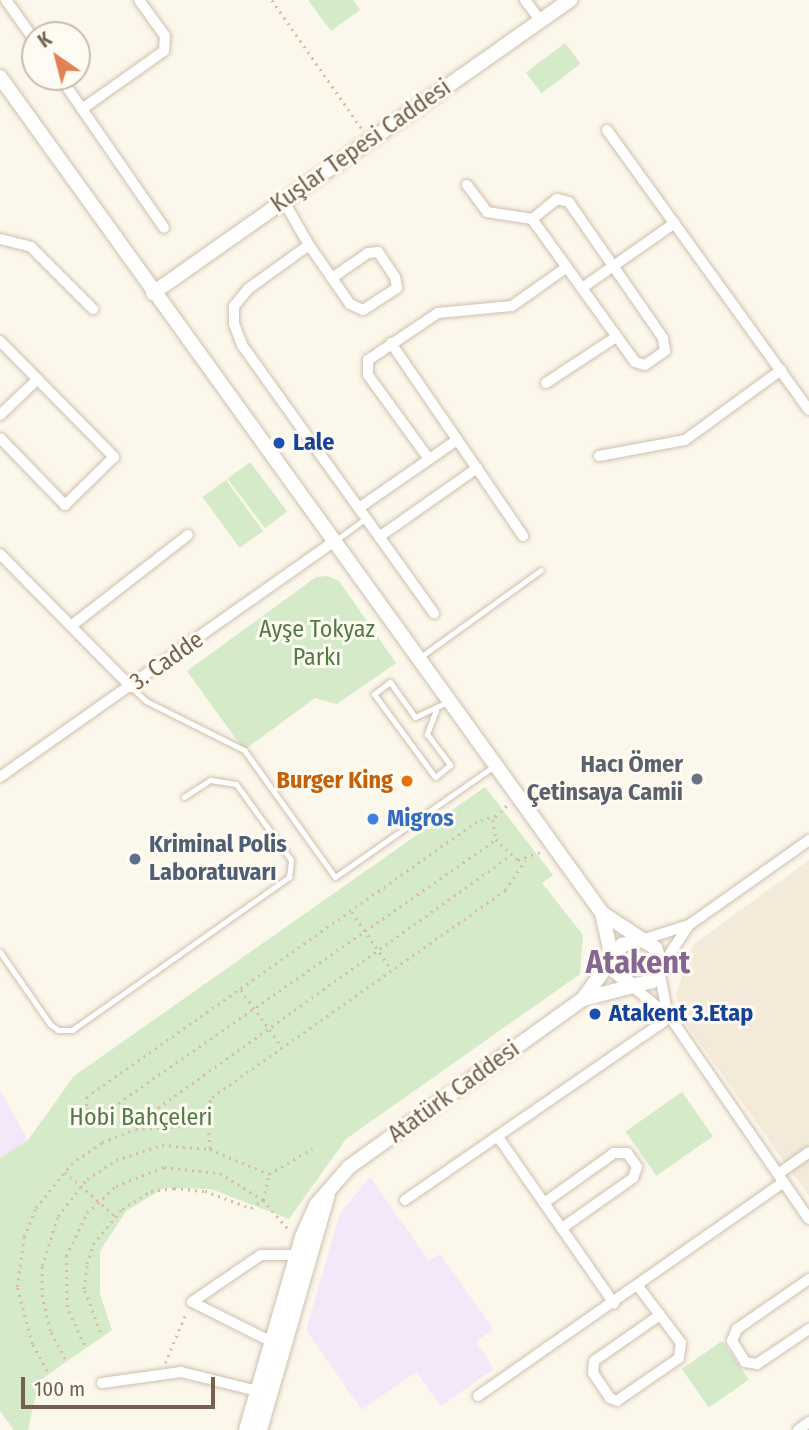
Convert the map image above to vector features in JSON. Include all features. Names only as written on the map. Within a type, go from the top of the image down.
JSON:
[{"type":"street","points":[[6,0],[21,21]]},
{"type":"street","points":[[82,109],[164,51],[165,36],[139,0]]},
{"type":"street","points":[[525,0],[540,20]]},
{"type":"street","name":"Kuşlar Tepesi Caddesi","points":[[153,293],[570,0]]},
{"type":"street","points":[[0,77],[334,542],[416,660],[441,706],[494,766],[602,913],[659,954],[659,970],[668,1015]]},
{"type":"street","points":[[70,91],[164,228]]},
{"type":"street","points":[[607,130],[809,410]]},
{"type":"street","points":[[467,185],[486,212],[532,219],[635,362],[645,365],[665,351],[663,338],[569,202],[557,200],[532,219]]},
{"type":"street","points":[[283,200],[309,245],[350,304],[363,310],[397,288],[395,277],[378,252],[368,253],[332,278]]},
{"type":"street","points":[[582,288],[675,223]]},
{"type":"street","points":[[0,239],[30,247],[93,309]]},
{"type":"street","points":[[309,245],[248,289],[234,306],[234,324],[242,345],[434,613]]},
{"type":"street","points":[[429,459],[368,375],[368,360],[438,313],[512,306],[567,267]]},
{"type":"street","points":[[546,383],[616,337]]},
{"type":"street","points":[[0,341],[114,457],[65,505],[0,438]]},
{"type":"street","points":[[391,344],[523,536]]},
{"type":"street","points":[[599,456],[685,440],[781,370]]},
{"type":"street","points":[[0,415],[38,379]]},
{"type":"street","points":[[363,513],[429,459],[457,440]]},
{"type":"street","points":[[379,537],[477,468]]},
{"type":"street","points":[[71,626],[188,535]]},
{"type":"street","name":"3. Cadde","points":[[0,777],[334,542]]},
{"type":"street","points":[[0,554],[131,687]]},
{"type":"street","points":[[583,999],[622,945],[689,925],[809,840]]},
{"type":"street","points":[[602,913],[614,956],[615,971],[668,1015],[809,1219]]},
{"type":"street","points":[[583,999],[646,985],[689,925]]},
{"type":"street","name":"Atatürk Caddesi","points":[[278,1344],[302,1237],[316,1205],[349,1167],[583,999]]},
{"type":"street","points":[[405,1200],[668,1015]]},
{"type":"street","points":[[498,1136],[614,1303]]},
{"type":"street","points":[[478,1396],[638,1286],[781,1178],[809,1152]]},
{"type":"street","points":[[544,1203],[614,1153],[627,1153],[637,1167],[633,1178],[562,1228]]},
{"type":"street","name":"Atatürk Caddesi","points":[[260,1430],[264,1393],[278,1344],[329,1190]]},
{"type":"street","points":[[278,1344],[192,1302],[261,1255],[298,1255]]},
{"type":"street","points":[[807,1285],[737,1329],[732,1341],[745,1362],[757,1364],[809,1329]]},
{"type":"street","points":[[638,1286],[660,1315],[681,1343],[679,1358],[617,1401],[610,1398],[593,1373],[594,1361],[660,1315]]},
{"type":"street","points":[[102,1384],[181,1372],[264,1393]]},
{"type":"street","name":"Atatürk Caddesi","points":[[246,1430],[264,1393]]},
{"type":"street","points":[[798,1430],[809,1422]]},
{"type":"lane","points":[[334,542],[363,513]]},
{"type":"lane","points":[[416,660],[541,570]]},
{"type":"lane","points":[[390,682],[415,716],[441,706],[427,734],[450,765],[435,777],[373,694],[390,682]]},
{"type":"lane","points":[[131,687],[146,701],[244,751],[335,877],[494,766]]},
{"type":"lane","points":[[0,952],[50,1024],[58,1030],[72,1030],[289,877],[291,860],[236,784],[210,780],[184,797]]},
{"type":"path","points":[[272,0],[369,140]]},
{"type":"path","points":[[496,839],[101,1115],[94,1115],[87,1108],[87,1097],[477,822],[496,816],[518,798]]},
{"type":"path","points":[[496,816],[496,839],[510,856],[525,860]]},
{"type":"path","points":[[210,1149],[206,1108],[212,1097],[505,890],[525,860],[551,843]]},
{"type":"path","points":[[152,1112],[510,856]]},
{"type":"path","points":[[351,911],[391,970]]},
{"type":"path","points":[[240,989],[282,1047]]},
{"type":"path","points":[[47,1371],[32,1345],[17,1287],[24,1237],[36,1208],[64,1172],[95,1146],[136,1129],[208,1125]]},
{"type":"path","points":[[65,1359],[50,1331],[42,1297],[42,1266],[58,1216],[81,1186],[116,1160],[162,1145],[210,1149],[269,1174]]},
{"type":"path","points":[[262,1200],[269,1174],[312,1149]]},
{"type":"path","points":[[84,1345],[67,1307],[66,1256],[75,1232],[98,1201],[140,1174],[164,1167],[220,1173],[262,1200],[284,1228],[302,1237]]},
{"type":"path","points":[[64,1172],[115,1216]]},
{"type":"path","points":[[100,1332],[84,1289],[87,1264],[93,1244],[115,1216],[151,1191],[174,1188],[205,1191],[243,1208],[262,1200]]},
{"type":"path","points":[[159,1375],[192,1302]]},
{"type":"shaded area","points":[[809,860],[809,1196],[682,1018],[676,994],[693,945]]},
{"type":"shaded area","points":[[0,1090],[28,1140],[0,1158]]},
{"type":"shaded area","points":[[370,1177],[429,1261],[440,1254],[493,1329],[476,1342],[494,1369],[441,1406],[416,1372],[362,1410],[306,1330],[340,1213]]},
{"type":"green space","points":[[308,0],[353,0],[360,10],[331,31]]},
{"type":"green space","points":[[565,43],[581,64],[542,93],[526,72]]},
{"type":"green space","points":[[250,462],[287,512],[265,528],[228,479]]},
{"type":"green space","points":[[226,480],[263,531],[240,548],[203,497]]},
{"type":"green space","name":"Ayşe Tokyaz Parkı","points":[[328,576],[339,581],[396,663],[337,704],[315,698],[244,750],[187,671],[316,577]]},
{"type":"green space","name":"Hobi Bahçeleri","points":[[485,787],[553,875],[542,883],[583,935],[580,974],[346,1139],[289,1219],[211,1189],[164,1188],[126,1211],[100,1251],[100,1294],[112,1330],[39,1381],[28,1430],[14,1430],[0,1411],[0,1158],[28,1140],[74,1076]]},
{"type":"green space","points":[[682,1092],[713,1136],[656,1176],[625,1132]]},
{"type":"green space","points":[[722,1341],[749,1380],[709,1408],[682,1369]]},
{"type":"place","name":"Lale","points":[[279,443]]},
{"type":"place","name":"Hacı Ömer Çetinsaya Camii","points":[[697,779]]},
{"type":"place","name":"Burger King","points":[[407,781]]},
{"type":"place","name":"Migros","points":[[373,819]]},
{"type":"place","name":"Kriminal Polis Laboratuvarı","points":[[135,859]]},
{"type":"place","name":"Atakent 3.Etap","points":[[595,1014]]},
{"type":"district","name":"Atakent","points":[[638,962]]}]
